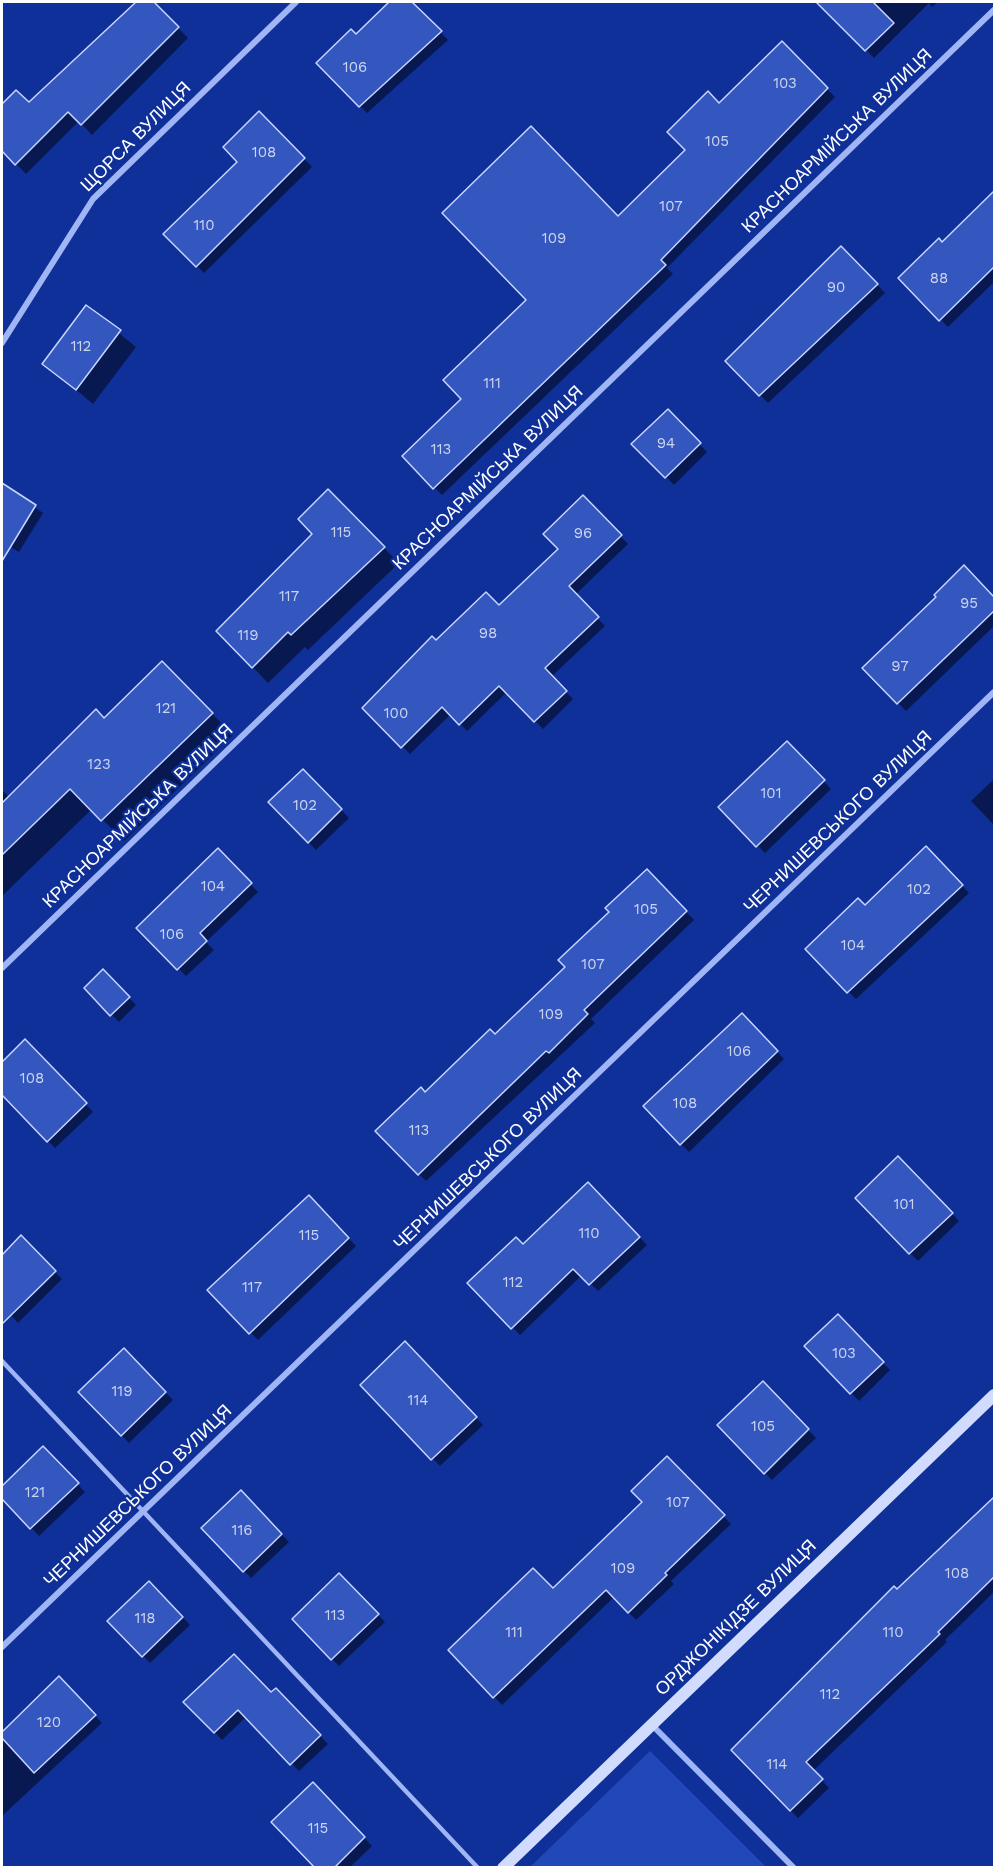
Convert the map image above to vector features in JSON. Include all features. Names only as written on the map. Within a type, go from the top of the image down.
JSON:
[{"type":"main road","name":"ОРДЖОНІКІДЗЕ ВУЛИЦЯ","points":[[503,1868],[994,1395]]},
{"type":"street","name":"ЩОРСА ВУЛИЦЯ","points":[[2,343],[93,199],[296,2]]},
{"type":"street","name":"КРАСНОАРМІЙСЬКА ВУЛИЦЯ","points":[[2,968],[994,10]]},
{"type":"street","name":"ЧЕРНИШЕВСЬКОГО ВУЛИЦЯ","points":[[2,1647],[994,692]]},
{"type":"street","points":[[652,1725],[794,1868]]},
{"type":"lane","points":[[2,1361],[142,1513],[478,1868]]},
{"type":"shaded area","points":[[650,1751],[766,1867],[530,1867]]},
{"type":"building","points":[[136,2],[154,2],[179,27],[81,125],[68,112],[15,165],[2,151],[2,104],[16,90],[29,102]]},
{"type":"building","points":[[389,2],[412,2],[442,31],[359,107],[316,63],[351,29],[356,34]]},
{"type":"building","points":[[816,2],[873,2],[894,23],[865,51]]},
{"type":"building","points":[[782,41],[828,88],[661,260],[666,265],[433,489],[402,456],[461,399],[443,380],[526,300],[442,213],[531,126],[618,216],[685,150],[667,132],[708,91],[719,103]]},
{"type":"building","points":[[259,111],[305,158],[196,267],[163,234],[237,162],[223,147]]},
{"type":"building","points":[[994,191],[994,267],[939,321],[898,278],[939,238],[942,242]]},
{"type":"building","points":[[841,246],[878,284],[759,396],[725,361]]},
{"type":"building","points":[[86,305],[121,330],[76,390],[42,364]]},
{"type":"building","points":[[668,409],[701,443],[665,478],[631,444]]},
{"type":"building","points":[[2,483],[36,505],[2,561]]},
{"type":"building","points":[[328,489],[385,547],[291,635],[288,632],[252,668],[216,631],[312,534],[298,519]]},
{"type":"building","points":[[583,495],[622,535],[569,586],[599,617],[545,668],[567,691],[534,722],[499,686],[459,725],[442,707],[401,748],[362,708],[432,636],[436,640],[486,592],[499,605],[558,549],[543,534]]},
{"type":"building","points":[[964,565],[994,597],[994,611],[897,704],[862,668],[936,597],[934,595]]},
{"type":"building","points":[[162,661],[213,713],[101,821],[70,789],[2,855],[2,803],[96,709],[104,718]]},
{"type":"building","points":[[787,741],[825,780],[756,847],[718,807]]},
{"type":"building","points":[[303,769],[342,809],[308,843],[268,802]]},
{"type":"building","points":[[926,846],[963,885],[847,993],[805,949],[858,898],[865,905]]},
{"type":"building","points":[[218,848],[252,883],[200,933],[207,941],[177,970],[136,928]]},
{"type":"building","points":[[647,869],[687,911],[584,1010],[588,1014],[549,1053],[546,1051],[418,1175],[375,1131],[421,1087],[425,1092],[490,1029],[495,1034],[565,967],[558,960],[609,912],[605,908]]},
{"type":"building","points":[[103,969],[130,997],[110,1016],[84,988]]},
{"type":"building","points":[[742,1013],[778,1051],[680,1145],[643,1106]]},
{"type":"building","points":[[25,1039],[87,1103],[47,1142],[2,1095],[2,1062]]},
{"type":"building","points":[[898,1156],[953,1213],[909,1254],[855,1198]]},
{"type":"building","points":[[588,1182],[640,1237],[589,1285],[573,1269],[511,1329],[467,1283],[516,1237],[523,1244]]},
{"type":"building","points":[[309,1195],[349,1238],[249,1334],[207,1290]]},
{"type":"building","points":[[21,1235],[56,1271],[2,1324],[2,1255]]},
{"type":"building","points":[[838,1314],[884,1362],[850,1394],[804,1346]]},
{"type":"building","points":[[405,1341],[477,1417],[431,1460],[360,1385]]},
{"type":"building","points":[[124,1348],[166,1392],[121,1436],[78,1392]]},
{"type":"building","points":[[763,1381],[809,1429],[764,1474],[717,1425]]},
{"type":"building","points":[[43,1446],[79,1483],[30,1529],[2,1499],[2,1486]]},
{"type":"building","points":[[667,1456],[725,1515],[665,1573],[667,1575],[628,1613],[606,1590],[493,1698],[448,1650],[533,1568],[553,1588],[642,1502],[631,1491]]},
{"type":"building","points":[[241,1490],[282,1534],[243,1572],[201,1528]]},
{"type":"building","points":[[994,1497],[994,1577],[938,1632],[940,1634],[806,1762],[823,1779],[790,1811],[731,1750],[894,1586],[897,1589]]},
{"type":"building","points":[[339,1573],[379,1614],[331,1660],[292,1619]]},
{"type":"building","points":[[149,1581],[183,1617],[142,1657],[107,1621]]},
{"type":"building","points":[[234,1654],[271,1692],[276,1688],[321,1735],[290,1765],[238,1710],[214,1733],[183,1702]]},
{"type":"building","points":[[59,1676],[96,1715],[34,1773],[2,1738],[2,1732]]},
{"type":"building","points":[[313,1782],[365,1837],[334,1868],[315,1868],[271,1822]]}]
